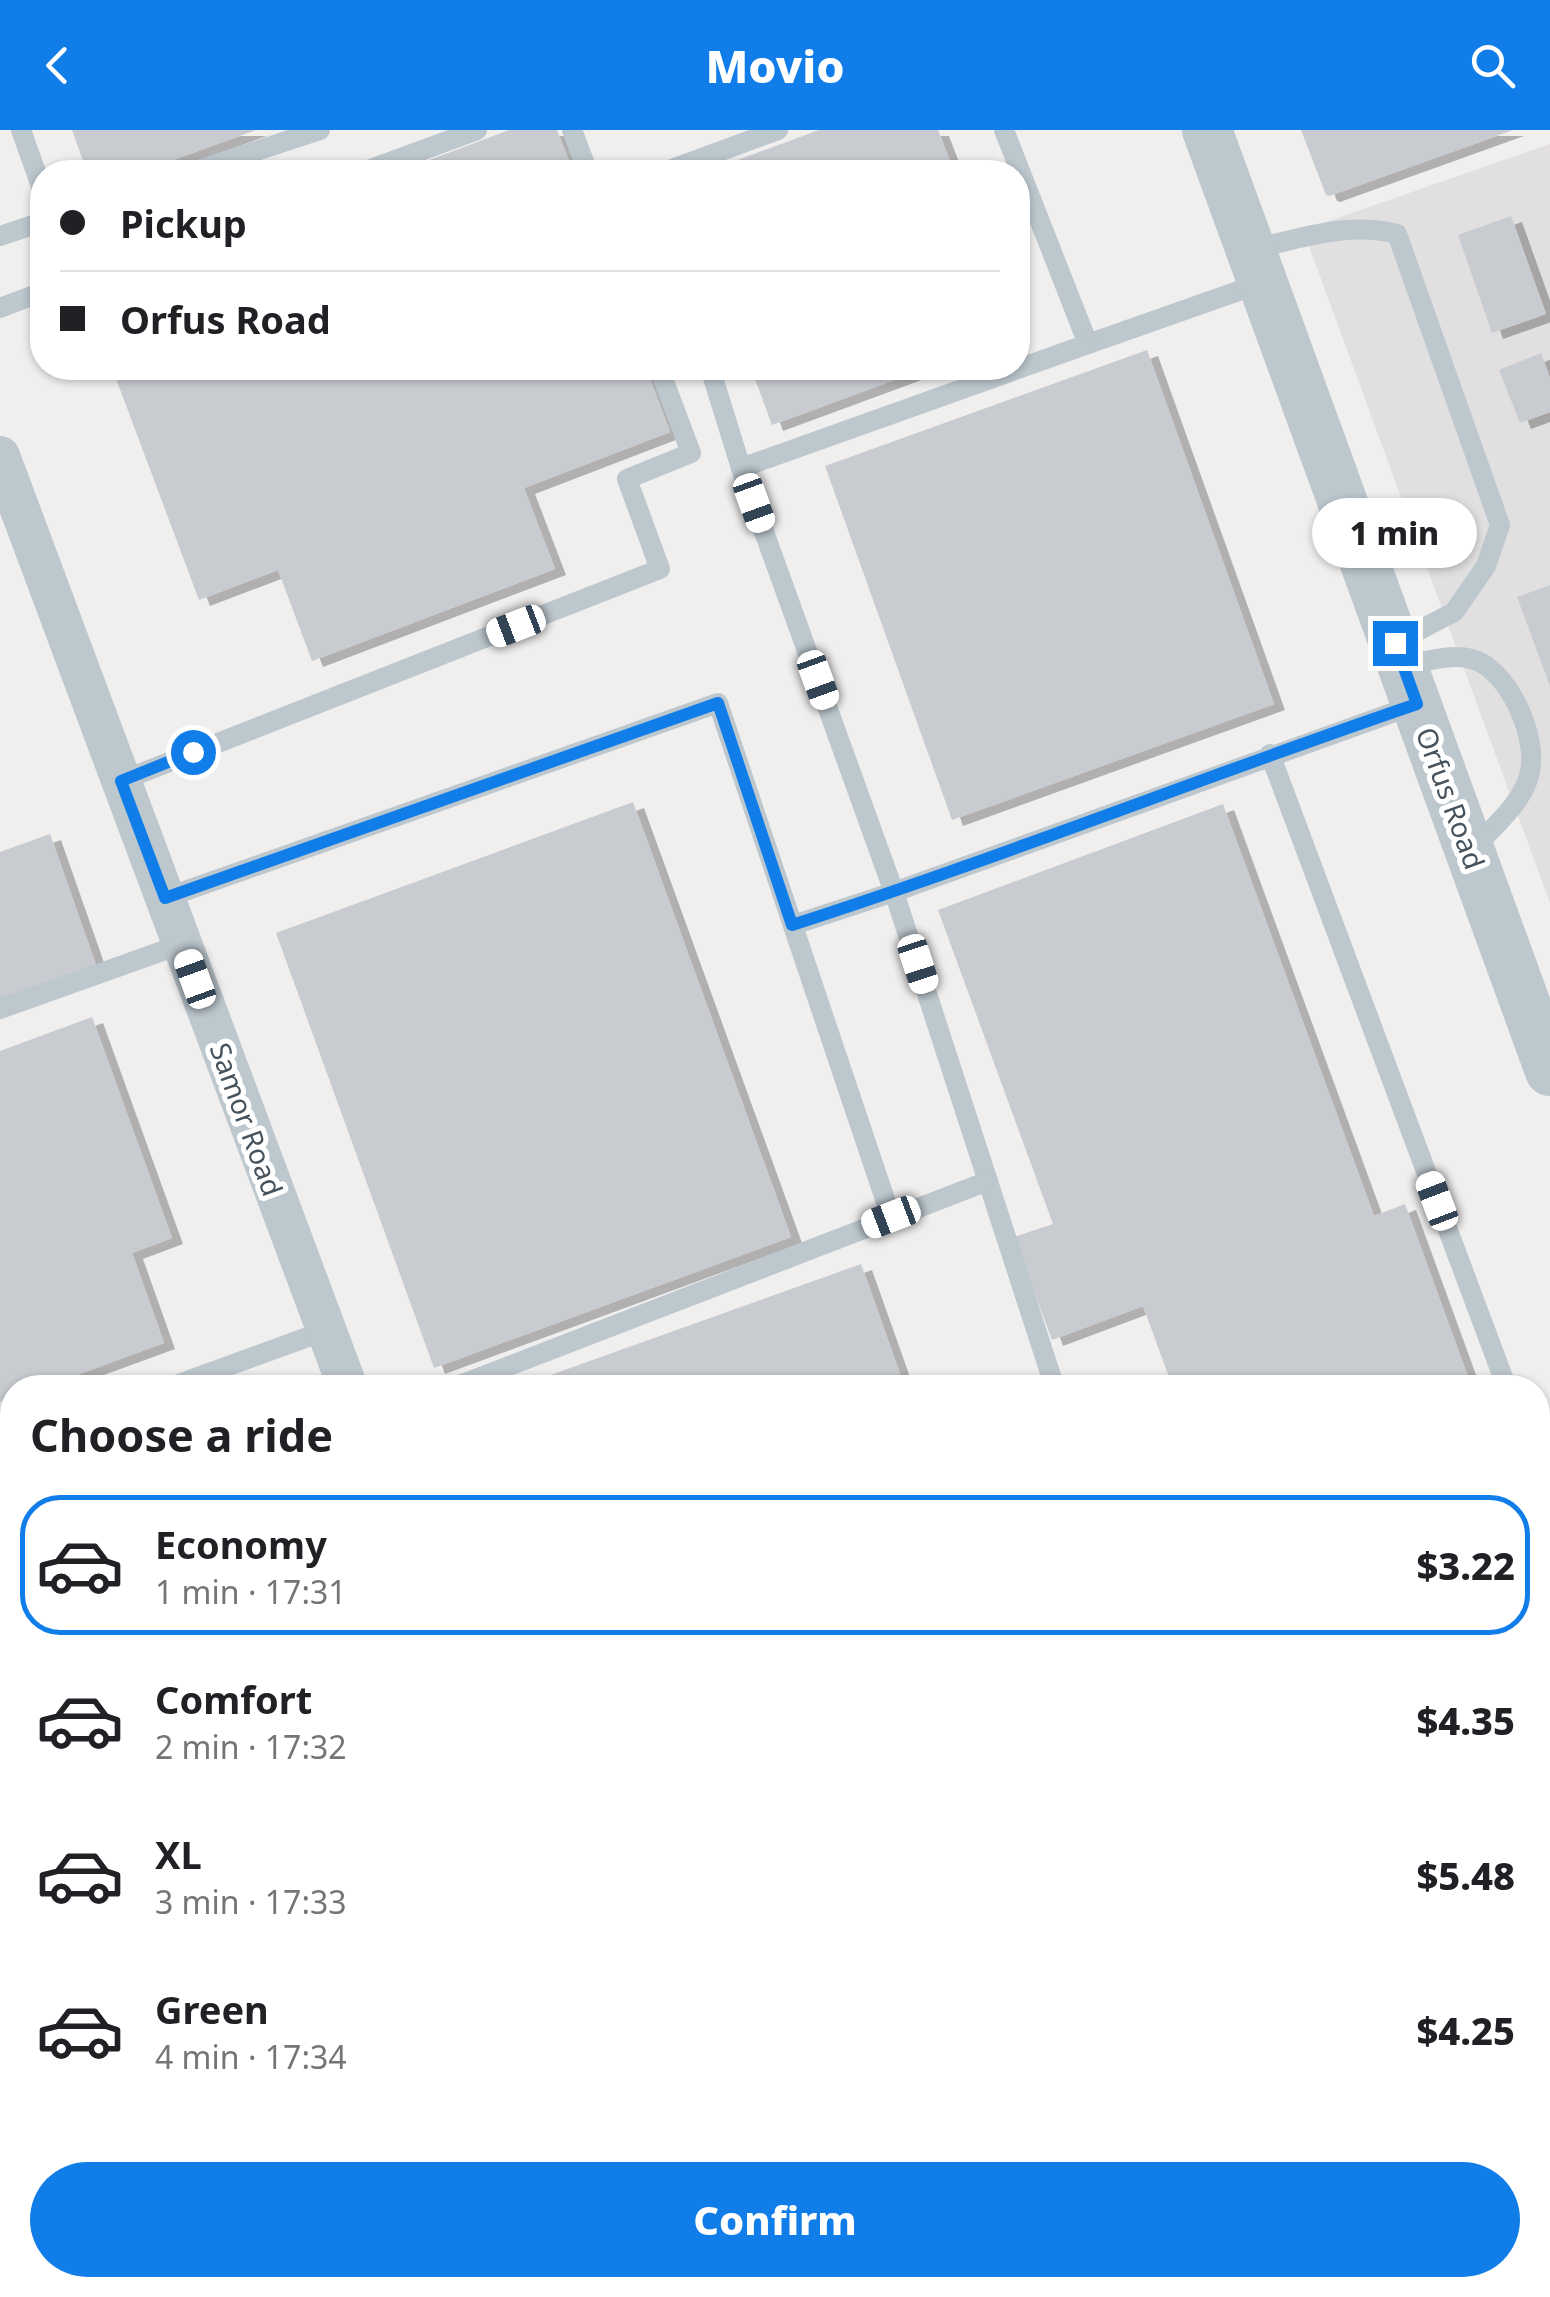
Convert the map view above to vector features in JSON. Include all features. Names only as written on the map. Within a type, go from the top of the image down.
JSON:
[{"type":"street","name":"Orfus Road","points":[[1208,130],[1550,1071]]},
{"type":"street","name":"Samor Road","points":[[0,456],[343,1375]]},
{"type":"lane","points":[[21,130],[32,160]]},
{"type":"lane","points":[[229,160],[320,130]]},
{"type":"lane","points":[[396,160],[477,130]]},
{"type":"lane","points":[[572,130],[583,160]]},
{"type":"lane","points":[[697,160],[778,130]]},
{"type":"lane","points":[[1004,130],[1016,160]]},
{"type":"lane","points":[[1030,196],[1088,344]]},
{"type":"lane","points":[[0,236],[30,226]]},
{"type":"lane","points":[[1030,365],[1088,344],[1258,265],[1350,228],[1371,227],[1397,234],[1500,525],[1486,566],[1405,671]]},
{"type":"lane","points":[[0,308],[30,297]]},
{"type":"lane","points":[[121,781],[660,569],[627,479],[691,453],[664,380]]},
{"type":"lane","points":[[714,380],[894,892],[1050,1375]]},
{"type":"lane","points":[[742,468],[988,380]]},
{"type":"lane","points":[[792,925],[894,892],[1270,754],[1405,671],[1452,656],[1475,659],[1500,676],[1517,703],[1528,738],[1529,777],[1513,805],[1470,851]]},
{"type":"lane","points":[[165,898],[718,703],[891,1217]]},
{"type":"lane","points":[[1270,754],[1502,1375]]},
{"type":"lane","points":[[0,1009],[182,944]]},
{"type":"lane","points":[[485,1375],[988,1181]]},
{"type":"lane","points":[[203,1375],[326,1330]]},
{"type":"shaded area","points":[[1550,144],[1550,903],[1303,230]]},
{"type":"building","points":[[72,130],[256,130],[173,160],[83,160]]},
{"type":"building","points":[[509,130],[557,130],[568,160],[430,160]]},
{"type":"building","points":[[819,130],[938,130],[949,160],[738,160]]},
{"type":"building","points":[[1301,130],[1513,130],[1329,196]]},
{"type":"building","points":[[1511,216],[1546,314],[1492,333],[1458,235]]},
{"type":"building","points":[[1147,350],[1274,704],[952,820],[825,466]]},
{"type":"building","points":[[1541,353],[1550,378],[1550,412],[1520,423],[1499,370]]},
{"type":"building","points":[[116,380],[650,380],[670,432],[524,488],[555,569],[312,661],[278,570],[199,600]]},
{"type":"building","points":[[755,380],[894,380],[772,425]]},
{"type":"building","points":[[1550,585],[1550,686],[1517,597]]},
{"type":"building","points":[[633,802],[791,1237],[434,1368],[276,933]]},
{"type":"building","points":[[1223,804],[1374,1216],[1405,1204],[1467,1375],[1168,1375],[1143,1306],[1052,1340],[1014,1237],[1053,1224],[938,910]]},
{"type":"building","points":[[50,834],[98,971],[0,1006],[0,852]]},
{"type":"building","points":[[92,1017],[172,1238],[132,1253],[164,1343],[77,1375],[0,1375],[0,1051]]},
{"type":"building","points":[[861,1264],[900,1375],[551,1375]]},
{"type":"route","points":[[193,752],[121,781],[165,898],[718,703],[792,925],[1417,704],[1395,643]]}]
